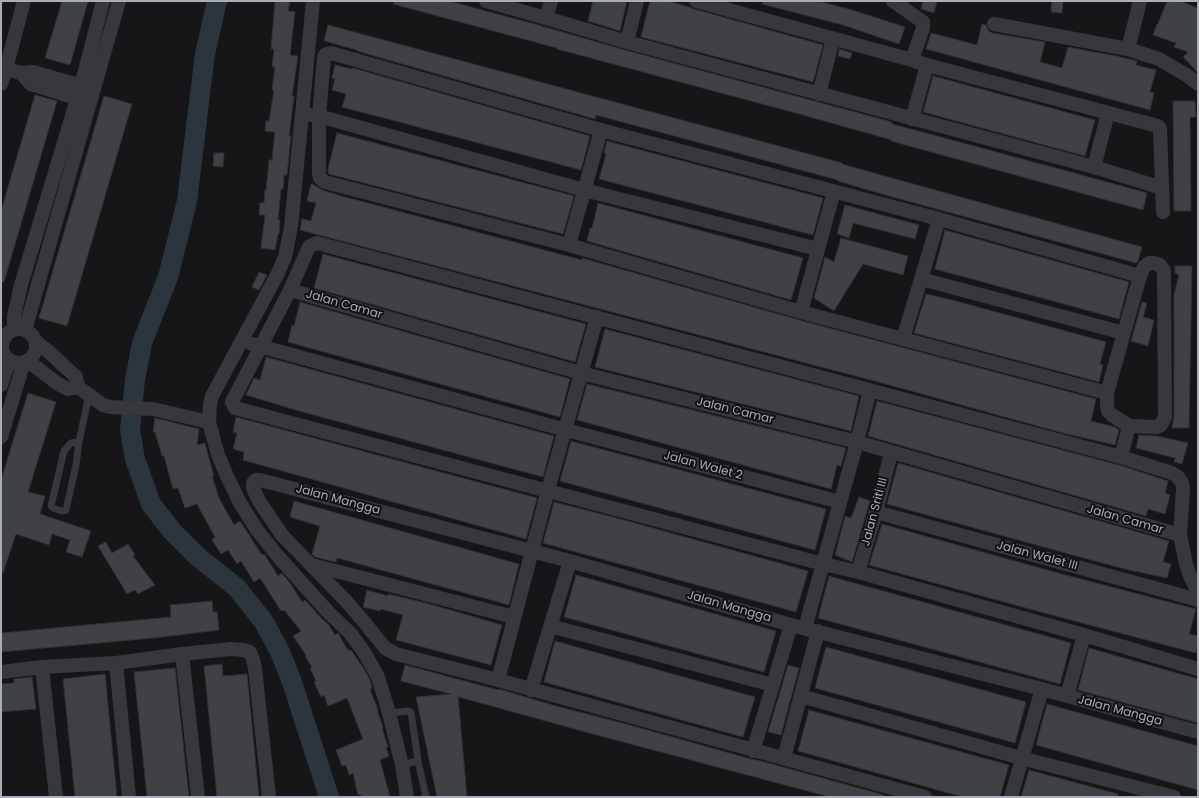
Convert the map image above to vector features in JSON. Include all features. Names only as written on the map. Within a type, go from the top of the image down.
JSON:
[{"type":"street","points":[[1,84],[24,1]]},
{"type":"street","points":[[86,94],[103,1]]},
{"type":"street","points":[[119,1],[86,94],[13,330],[6,335],[2,346],[4,354],[9,360],[16,363],[26,362],[58,384],[68,389],[83,391],[103,405],[153,410],[209,422]]},
{"type":"street","points":[[313,1],[291,227],[285,257],[278,275],[212,396],[209,422],[218,455],[227,476],[240,503],[257,530],[301,582],[350,633],[364,652],[378,677],[402,765],[407,797]]},
{"type":"street","points":[[486,1],[627,42],[1094,167],[1162,188]]},
{"type":"street","points":[[546,18],[551,1]]},
{"type":"street","points":[[627,42],[637,1]]},
{"type":"street","points":[[696,1],[1158,126],[1160,127],[1163,212]]},
{"type":"street","points":[[893,1],[923,22],[924,28],[912,60]]},
{"type":"street","points":[[1128,49],[1140,1]]},
{"type":"street","points":[[994,24],[1128,49],[1158,59],[1198,84]]},
{"type":"street","points":[[819,94],[833,39]]},
{"type":"street","points":[[1107,393],[802,312],[570,245],[321,180],[318,174],[319,116],[324,57],[326,54],[331,53],[601,130],[939,219],[1140,276]]},
{"type":"street","points":[[912,119],[927,65]]},
{"type":"street","points":[[6,69],[21,73],[33,72],[86,94]]},
{"type":"street","points":[[1094,167],[1108,113]]},
{"type":"street","points":[[302,114],[319,116],[584,190],[818,249]]},
{"type":"street","points":[[570,245],[601,130]]},
{"type":"street","points":[[802,312],[834,191]]},
{"type":"street","points":[[903,339],[939,219]]},
{"type":"street","points":[[1198,592],[1186,564],[1180,535],[1183,488],[1178,477],[1172,473],[1121,457],[317,243],[308,248],[290,290],[232,403],[235,408],[858,572],[1198,669]]},
{"type":"street","points":[[1154,262],[1162,267],[1164,276],[1165,417],[1161,425],[1157,427],[1129,426],[1110,413],[1107,408],[1107,393],[1124,333],[1140,276],[1146,265],[1154,262]]},
{"type":"street","points":[[921,279],[1124,333]]},
{"type":"street","name":"Jalan Camar","points":[[290,290],[581,373],[857,442],[1180,535]]},
{"type":"street","points":[[498,680],[548,490],[597,317]]},
{"type":"street","points":[[13,330],[30,333],[35,341],[76,377],[83,391]]},
{"type":"street","points":[[1,437],[26,362],[33,356],[36,348],[35,341]]},
{"type":"street","name":"Jalan Walet 2","points":[[242,341],[566,430],[840,502]]},
{"type":"street","points":[[1,385],[9,360]]},
{"type":"street","points":[[784,758],[801,696],[823,564],[870,390]]},
{"type":"street","points":[[1121,457],[1129,426]]},
{"type":"street","name":"Jalan Sriti III","points":[[858,572],[876,512],[890,452]]},
{"type":"street","name":"Jalan Mangga","points":[[311,565],[282,535],[259,501],[253,488],[253,483],[256,480],[570,561],[791,624],[1042,689],[1198,732]]},
{"type":"street","name":"Jalan Walet III","points":[[876,512],[1198,600]]},
{"type":"street","points":[[531,690],[570,561]]},
{"type":"street","points":[[301,582],[311,565]]},
{"type":"street","points":[[311,565],[514,617]]},
{"type":"street","points":[[311,565],[365,622],[386,648],[396,654],[498,680],[925,797]]},
{"type":"street","points":[[754,750],[791,624]]},
{"type":"street","points":[[550,626],[773,685]]},
{"type":"street","points":[[1067,696],[1084,635]]},
{"type":"street","points":[[1,672],[116,663],[238,649],[250,652],[255,668],[269,797]]},
{"type":"street","points":[[182,654],[198,797]]},
{"type":"street","points":[[116,663],[129,797]]},
{"type":"street","points":[[42,668],[56,797]]},
{"type":"street","points":[[1011,797],[1042,689]]},
{"type":"street","points":[[801,696],[1022,758],[1174,797]]},
{"type":"lane","points":[[80,442],[71,443],[64,450],[52,508],[62,511],[66,510],[80,442],[83,391]]},
{"type":"lane","points":[[389,713],[411,712],[426,797]]},
{"type":"lane","points":[[402,765],[418,760]]},
{"type":"building","points":[[62,1],[88,1],[70,65],[45,58]]},
{"type":"building","points":[[275,1],[290,1],[288,11],[295,12],[290,55],[298,56],[292,96],[294,96],[287,175],[284,175],[283,189],[281,189],[278,220],[280,220],[279,234],[275,250],[261,248],[265,215],[259,215],[260,203],[264,203],[269,160],[272,160],[275,132],[265,131],[266,121],[269,121],[274,90],[272,90],[275,67],[272,67],[274,49],[271,49]]},
{"type":"building","points":[[394,1],[449,1],[1147,193],[1143,210],[792,112],[393,4]]},
{"type":"building","points":[[593,1],[627,1],[620,31],[588,21]]},
{"type":"building","points":[[650,1],[668,1],[823,45],[813,82],[641,37]]},
{"type":"building","points":[[763,1],[818,1],[905,27],[899,44],[840,24],[762,4]]},
{"type":"building","points":[[923,1],[937,1],[934,13],[921,9]]},
{"type":"building","points":[[1052,1],[1063,1],[1062,13],[1051,12]]},
{"type":"building","points":[[1167,1],[1180,1],[1198,8],[1198,73],[1183,57],[1188,52],[1174,47],[1176,43],[1153,35]]},
{"type":"building","points":[[982,24],[986,25],[992,33],[1045,42],[1040,62],[1062,68],[1068,47],[1137,61],[1136,65],[1156,70],[1150,92],[1154,93],[1150,110],[926,49],[931,33],[977,45]]},
{"type":"building","points":[[328,25],[842,163],[1142,247],[1136,263],[596,115],[595,119],[324,41]]},
{"type":"building","points":[[839,49],[852,53],[850,59],[838,56]]},
{"type":"building","points":[[335,65],[353,68],[590,136],[581,170],[342,107],[346,94],[332,90],[335,79],[332,78]]},
{"type":"building","points":[[933,76],[1095,120],[1085,156],[923,112]]},
{"type":"building","points":[[35,95],[57,101],[4,282],[1,282],[1,211]]},
{"type":"building","points":[[104,96],[132,104],[67,326],[39,318]]},
{"type":"building","points":[[1173,101],[1195,101],[1196,117],[1190,117],[1191,211],[1174,211]]},
{"type":"building","points":[[337,133],[574,196],[563,234],[329,174],[328,169]]},
{"type":"building","points":[[607,141],[823,198],[813,235],[599,179],[606,154],[604,153]]},
{"type":"building","points":[[214,153],[224,153],[223,167],[213,166]]},
{"type":"building","points":[[311,184],[338,195],[582,260],[582,258],[799,320],[1096,399],[1091,421],[1115,427],[1119,430],[1115,445],[1063,433],[882,383],[300,230],[302,219],[311,221],[316,203],[307,201]]},
{"type":"building","points":[[598,203],[803,258],[791,300],[587,241]]},
{"type":"building","points":[[845,205],[919,225],[915,239],[853,223],[849,238],[837,234]]},
{"type":"building","points":[[945,230],[1129,282],[1119,319],[935,269]]},
{"type":"building","points":[[841,238],[908,256],[903,275],[863,264],[834,311],[814,298],[825,257],[834,262]]},
{"type":"building","points":[[323,254],[586,324],[575,362],[314,288]]},
{"type":"building","points":[[1175,266],[1192,266],[1189,428],[1172,428],[1174,417],[1174,294],[1179,275],[1175,273]]},
{"type":"building","points":[[259,272],[267,275],[259,290],[252,287]]},
{"type":"building","points":[[926,294],[1106,342],[1100,364],[1103,365],[1099,382],[914,333]]},
{"type":"building","points":[[300,302],[570,379],[560,417],[288,342]]},
{"type":"building","points":[[1142,302],[1147,303],[1143,317],[1154,320],[1148,346],[1131,341]]},
{"type":"building","points":[[605,329],[859,396],[851,431],[595,367]]},
{"type":"building","points":[[266,357],[554,436],[543,477],[246,395],[254,378],[260,380]]},
{"type":"building","points":[[587,384],[846,448],[841,466],[837,465],[831,489],[577,420]]},
{"type":"building","points":[[28,393],[56,402],[28,492],[45,496],[40,514],[91,531],[82,557],[66,552],[70,540],[52,534],[49,545],[16,534],[3,573],[1,573],[1,480]]},
{"type":"building","points":[[877,401],[1119,465],[1168,481],[1165,493],[1170,495],[1165,514],[1148,509],[1146,516],[868,436]]},
{"type":"building","points":[[236,417],[537,498],[526,539],[243,460],[244,452],[233,449],[237,433],[233,432]]},
{"type":"building","points":[[155,418],[199,429],[197,445],[205,443],[219,498],[234,525],[240,521],[278,576],[282,573],[302,602],[305,600],[328,624],[335,635],[338,633],[347,649],[351,650],[364,669],[370,680],[372,688],[370,689],[388,747],[386,748],[389,756],[380,760],[390,797],[361,797],[361,794],[358,795],[353,773],[349,775],[346,765],[342,766],[336,750],[363,739],[347,698],[328,706],[324,695],[321,697],[314,682],[316,681],[310,668],[312,667],[306,655],[293,636],[301,631],[284,610],[281,611],[260,578],[254,582],[241,561],[237,564],[228,550],[221,554],[212,540],[215,537],[197,504],[185,508],[178,488],[173,489],[164,456],[162,456],[155,432],[153,432]]},
{"type":"building","points":[[1139,435],[1157,436],[1188,443],[1182,464],[1174,462],[1175,458],[1136,448]]},
{"type":"building","points":[[571,441],[826,509],[815,550],[560,481]]},
{"type":"building","points":[[898,463],[1169,541],[1163,562],[1171,564],[1167,578],[1129,570],[887,504]]},
{"type":"building","points":[[859,497],[870,501],[852,562],[835,555],[845,516],[851,518]]},
{"type":"building","points":[[294,501],[519,564],[509,605],[337,558],[336,562],[315,557],[312,554],[320,526],[290,517]]},
{"type":"building","points":[[554,502],[808,571],[796,612],[543,543]]},
{"type":"building","points":[[882,524],[1196,609],[1189,634],[1198,636],[1196,653],[869,565]]},
{"type":"building","points":[[106,542],[112,553],[128,544],[135,555],[133,556],[155,585],[138,594],[135,590],[127,594],[98,546]]},
{"type":"building","points":[[576,575],[776,631],[764,672],[564,617]]},
{"type":"building","points":[[829,576],[1071,643],[1060,684],[818,618]]},
{"type":"building","points":[[367,590],[426,603],[502,625],[491,665],[396,640],[403,615],[381,609],[380,611],[363,607]]},
{"type":"building","points":[[212,601],[213,612],[217,612],[219,630],[1,652],[1,633],[171,617],[170,605]]},
{"type":"building","points":[[555,641],[755,697],[743,737],[544,682]]},
{"type":"building","points":[[826,647],[1026,702],[1015,743],[815,688]]},
{"type":"building","points":[[1089,648],[1198,679],[1198,723],[1078,690]]},
{"type":"building","points":[[222,664],[223,676],[247,674],[259,797],[217,797],[204,666]]},
{"type":"building","points":[[405,665],[884,795],[883,797],[830,797],[458,696],[467,797],[437,797],[416,697],[451,694],[401,681]]},
{"type":"building","points":[[788,665],[799,668],[781,735],[768,732]]},
{"type":"building","points":[[175,668],[189,797],[147,797],[134,672]]},
{"type":"building","points":[[105,674],[117,797],[75,797],[63,679]]},
{"type":"building","points":[[32,677],[36,709],[1,712],[1,684],[14,683],[14,679]]},
{"type":"building","points":[[1047,704],[1198,746],[1198,790],[1036,745]]},
{"type":"building","points":[[809,710],[1009,765],[1000,797],[963,797],[798,751]]},
{"type":"building","points":[[1029,770],[1118,794],[1118,797],[1021,797]]},
{"type":"waterway","points":[[217,1],[205,54],[187,201],[168,277],[142,343],[135,380],[130,430],[135,459],[151,504],[172,531],[198,557],[237,588],[264,622],[280,652],[292,682],[329,797]]}]
